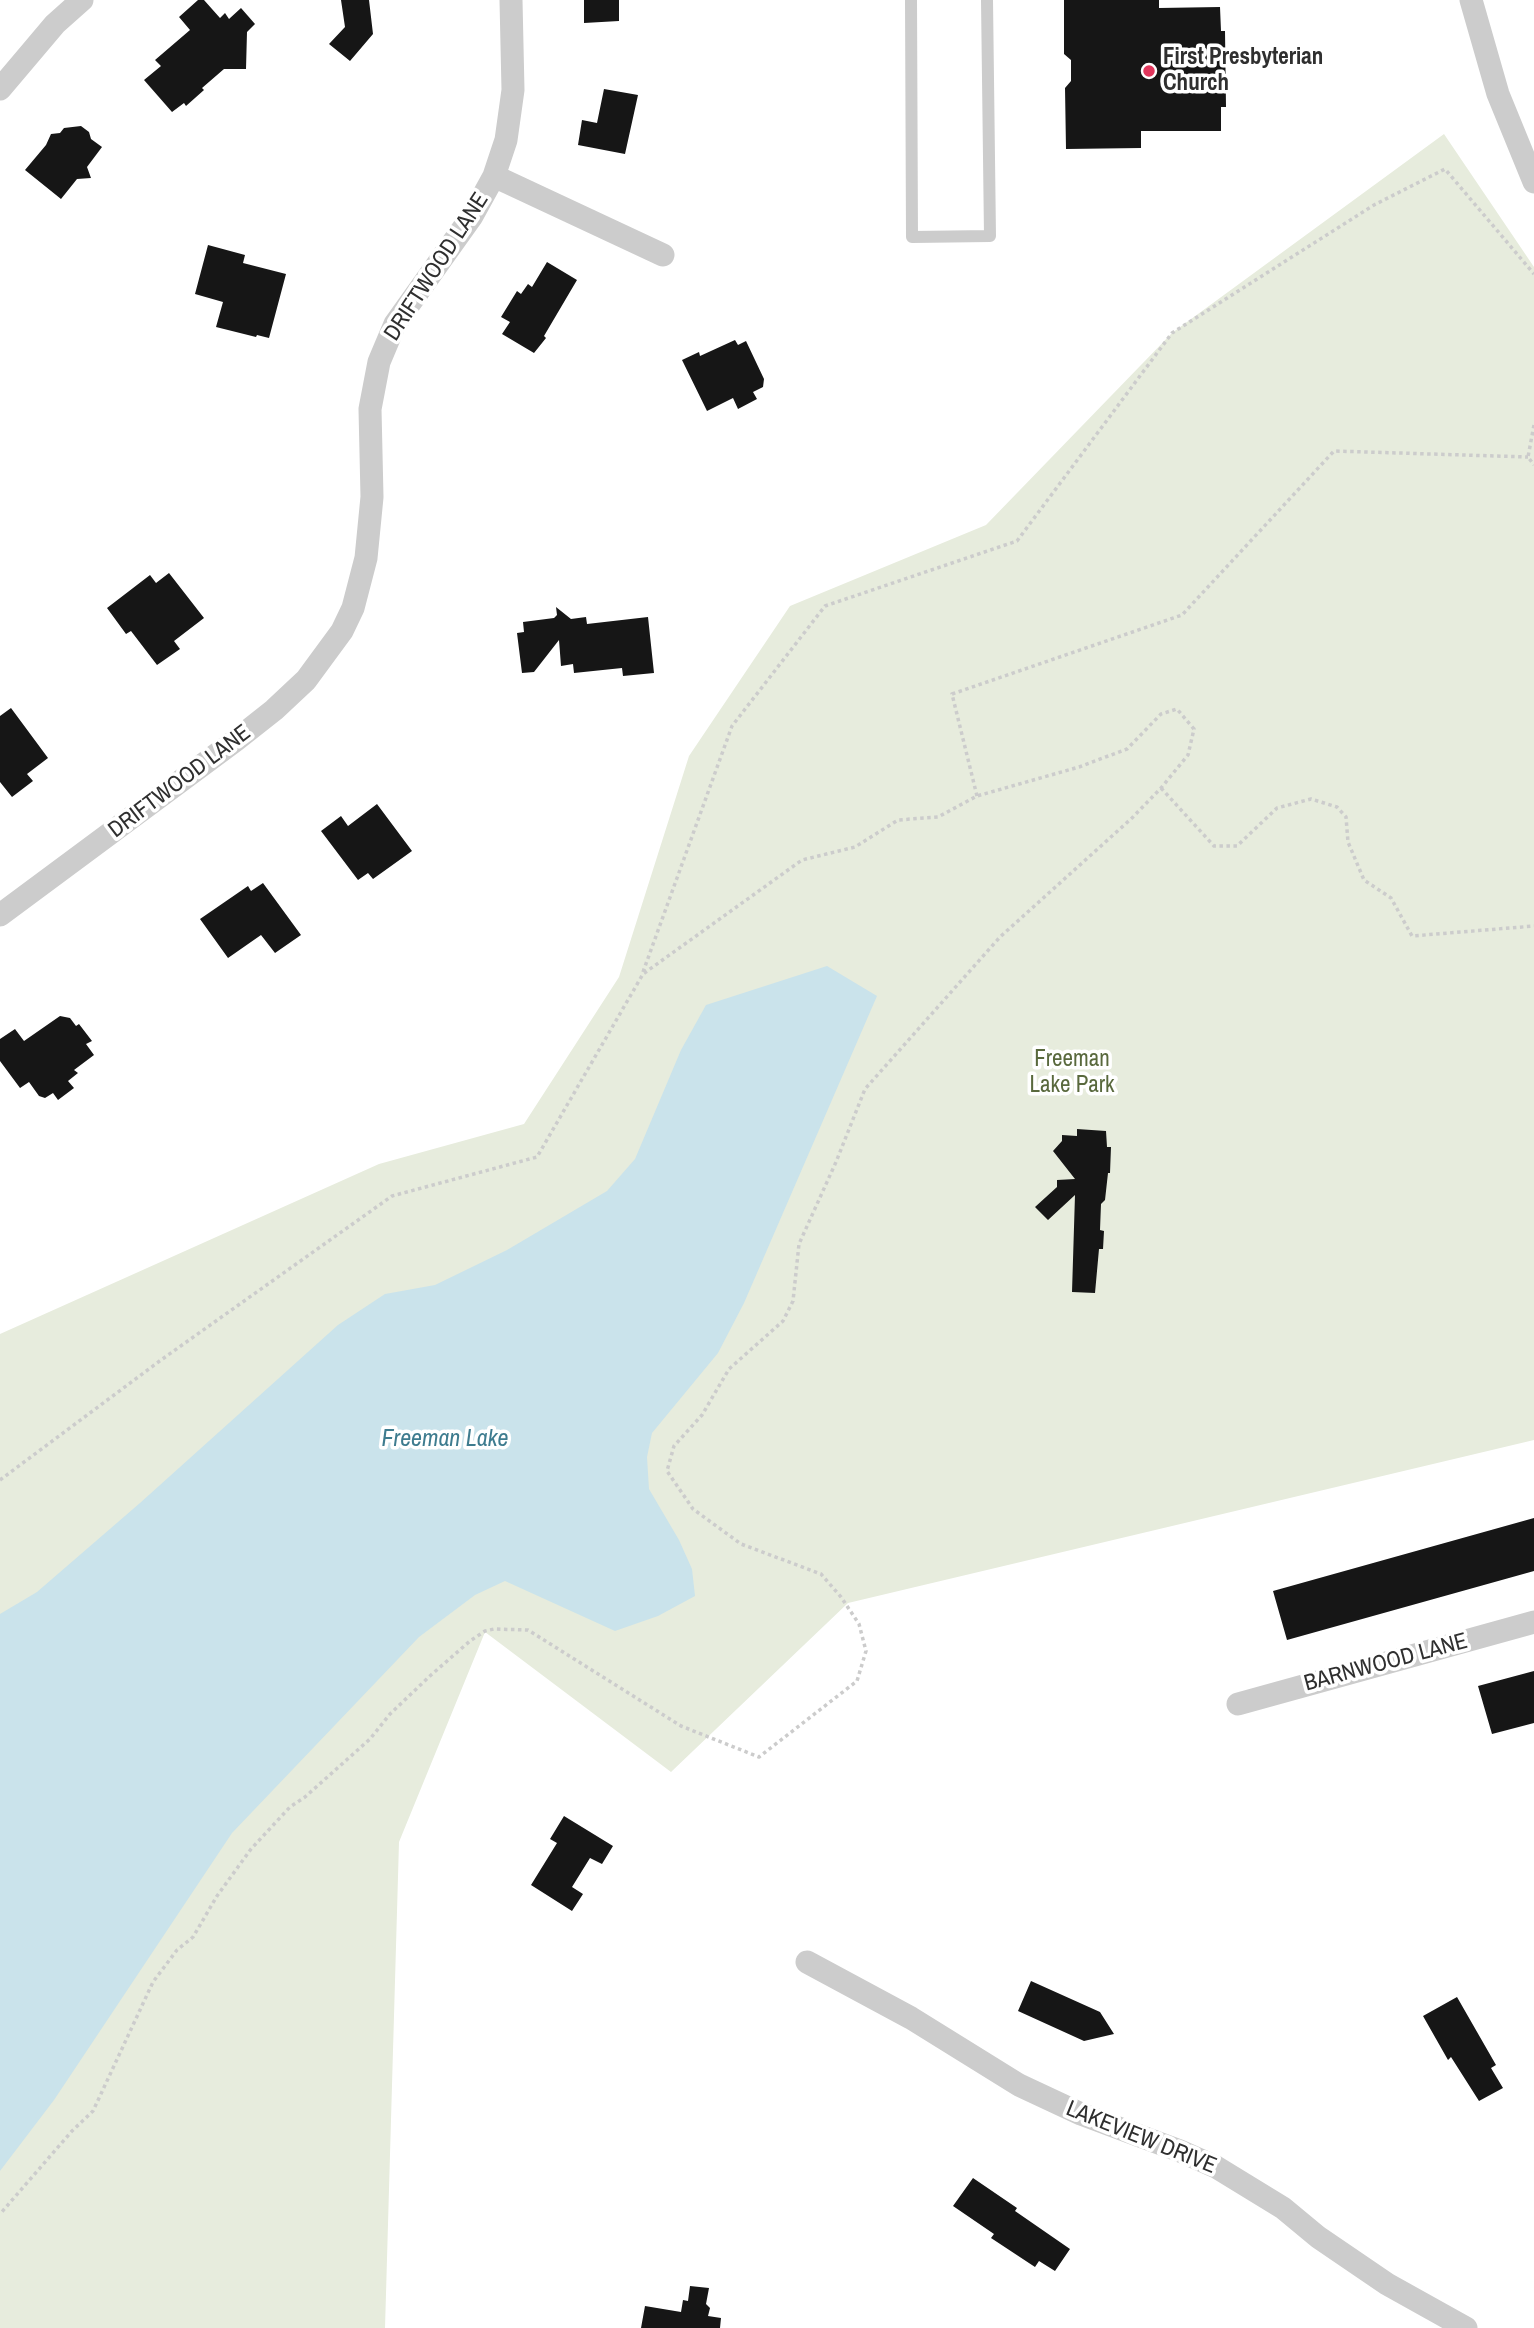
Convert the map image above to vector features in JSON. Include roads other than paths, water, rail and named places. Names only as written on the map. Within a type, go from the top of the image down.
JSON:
[{"type":"street","points":[[0,89],[55,24],[82,0]]},
{"type":"street","name":"DRIFTWOOD LANE","points":[[0,915],[274,710],[306,680],[326,655],[353,608],[366,558],[372,497],[370,409],[379,362],[395,324],[472,216],[494,176],[506,140],[513,90],[511,0]]},
{"type":"street","points":[[1472,0],[1498,94],[1534,182]]},
{"type":"street","points":[[494,176],[663,255]]},
{"type":"street","name":"BARNWOOD LANE","points":[[1238,1704],[1534,1622]]},
{"type":"street","name":"LAKEVIEW DRIVE","points":[[807,1962],[911,2018],[1029,2090],[1081,2114],[1180,2151],[1227,2174],[1283,2208],[1318,2237],[1387,2284],[1466,2328]]},
{"type":"lane","points":[[911,0],[912,237],[990,236],[987,0]]},
{"type":"water","name":"Freeman Lake","points":[[827,966],[877,996],[744,1303],[718,1353],[652,1433],[647,1457],[649,1489],[679,1540],[692,1569],[695,1596],[658,1616],[615,1631],[505,1581],[475,1595],[419,1637],[232,1833],[54,2100],[0,2171],[0,1614],[37,1592],[338,1325],[385,1294],[435,1285],[507,1250],[607,1191],[635,1159],[681,1050],[706,1005]]},
{"type":"place","name":"First Presbyterian Church","points":[[1149,71]]},
{"type":"park label","name":"Freeman Lake Park","points":[[1072,1073]]}]
